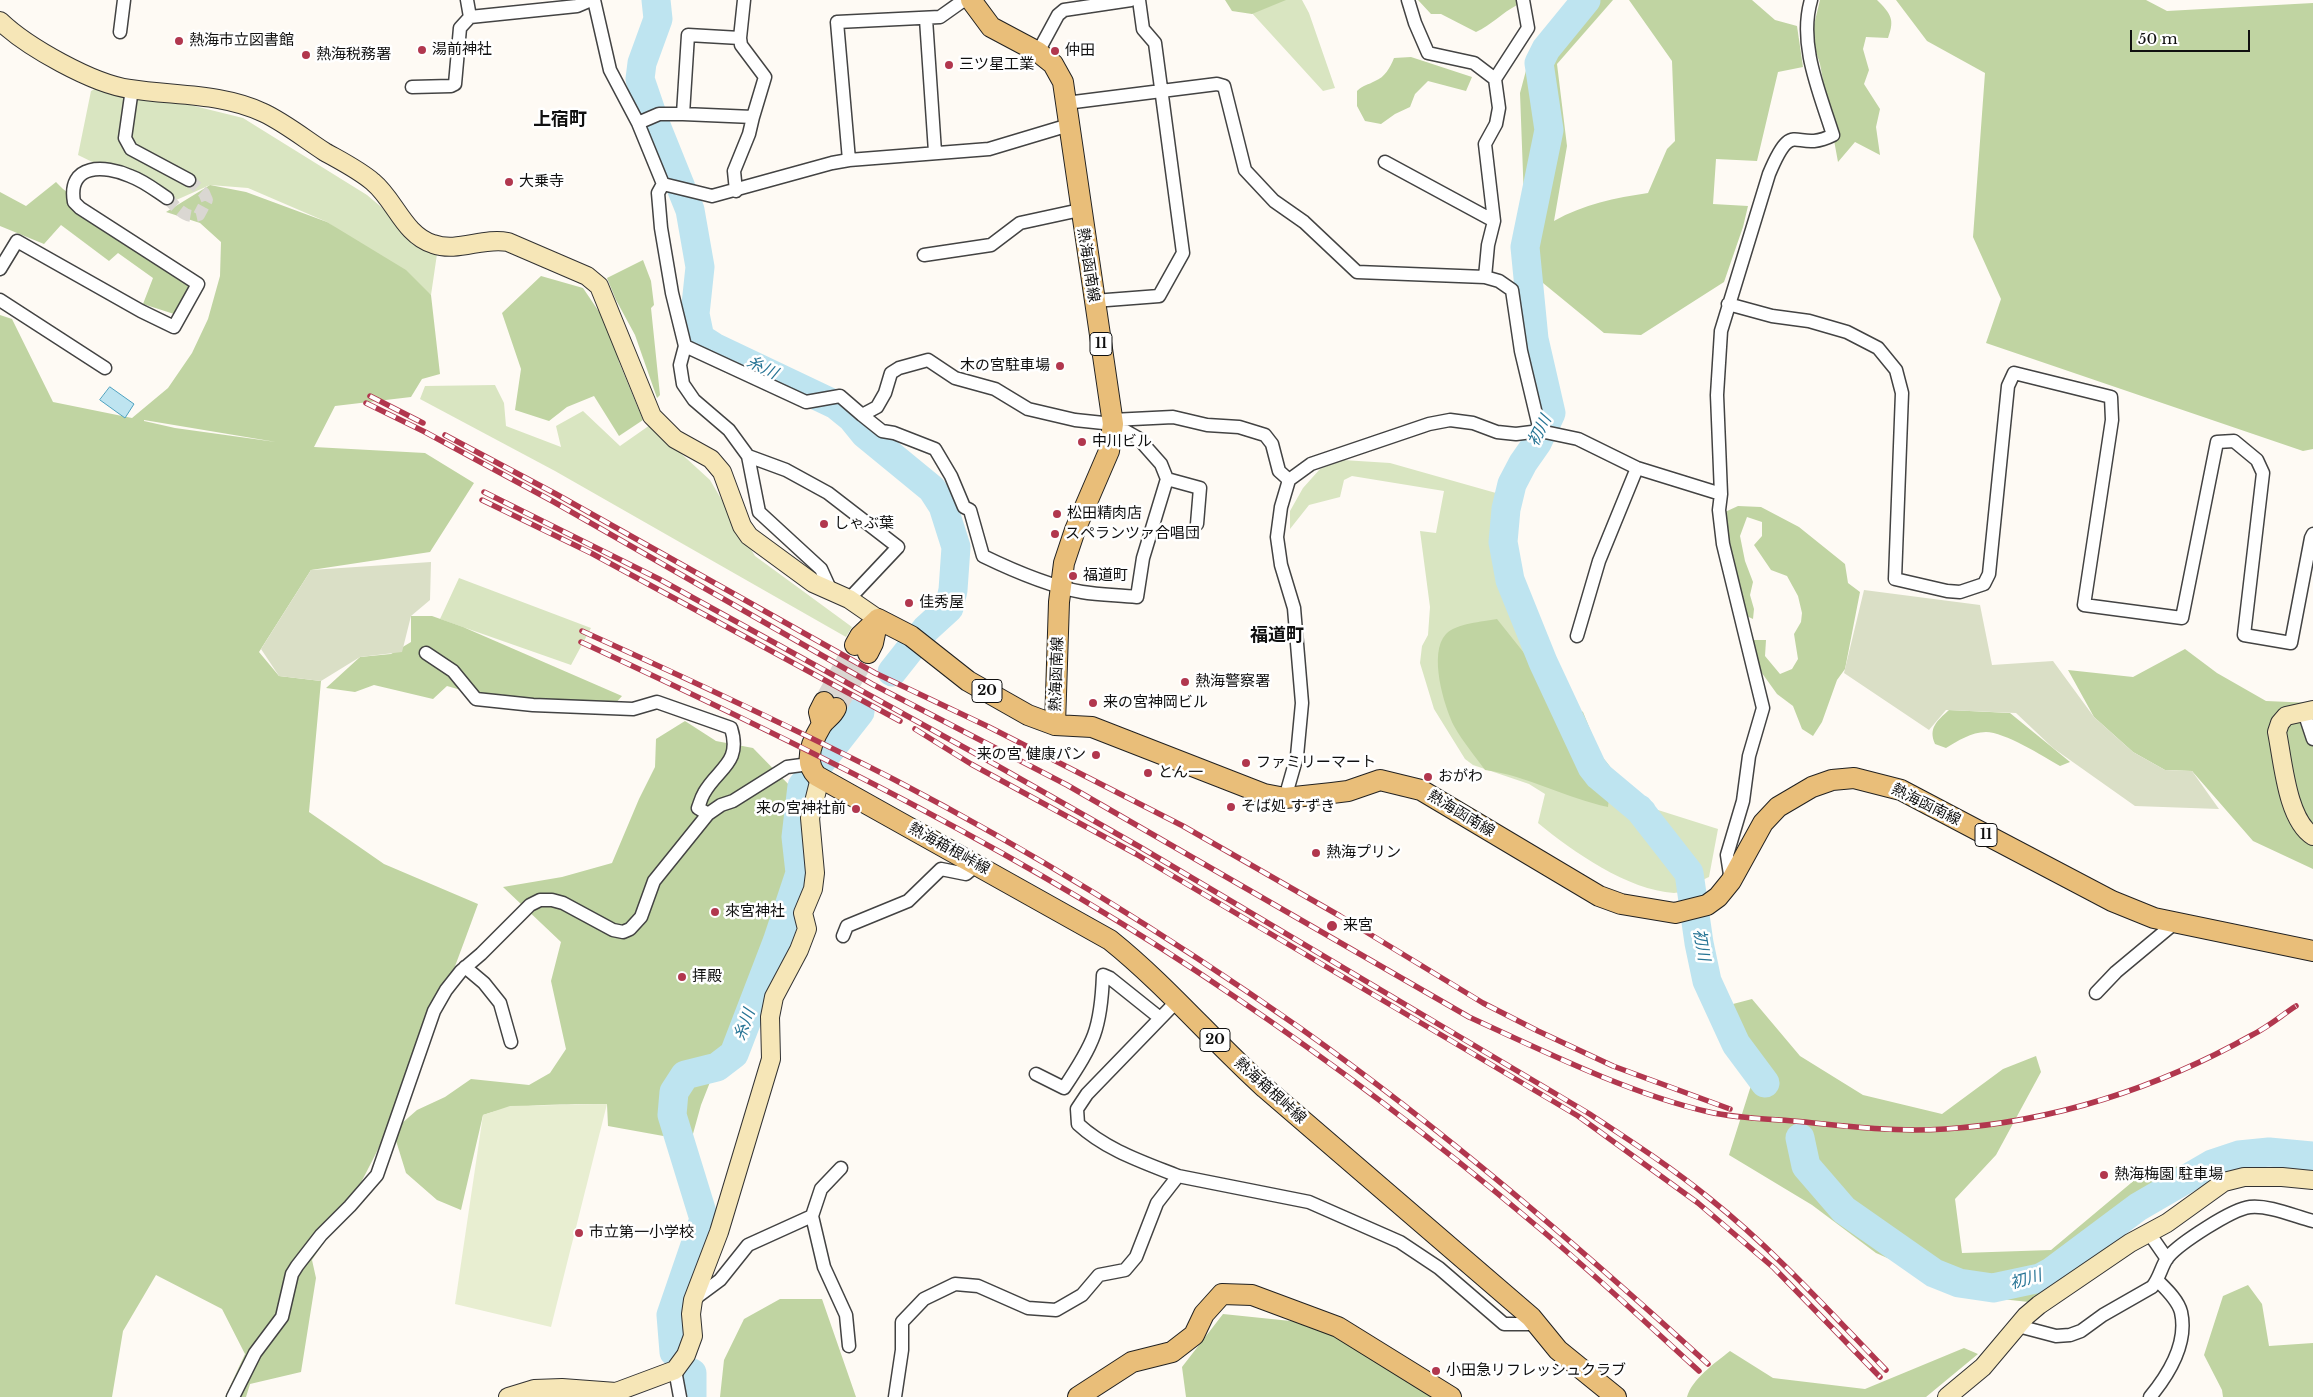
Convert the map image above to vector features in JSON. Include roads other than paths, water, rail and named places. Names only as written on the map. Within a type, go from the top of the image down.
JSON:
[{"type":"main road","name":"熱海函南線","points":[[971,0],[991,27],[1038,52],[1053,64],[1063,82],[1112,422],[1109,451],[1075,530],[1064,563],[1061,587],[1056,725],[1092,726],[1264,794],[1285,798],[1348,791],[1380,780],[1422,790],[1599,896],[1621,904],[1675,913],[1707,905],[1718,897],[1731,881],[1763,823],[1778,807],[1812,787],[1832,780],[1854,778],[1901,790],[2112,901],[2154,918],[2313,951]]},
{"type":"main road","name":"20","points":[[878,619],[918,641],[968,681],[1028,715],[1056,725]]},
{"type":"main road","points":[[861,649],[860,636],[878,619]]},
{"type":"main road","points":[[814,771],[810,752],[822,724],[818,712],[830,705]]},
{"type":"main road","name":"熱海箱根峠線","points":[[814,771],[1110,940],[1144,967],[1265,1088],[1537,1324],[1558,1350],[1616,1397]]},
{"type":"main road","points":[[1078,1397],[1132,1362],[1172,1352],[1194,1335],[1204,1314],[1222,1294],[1234,1294],[1252,1295],[1338,1326],[1451,1397]]},
{"type":"street","points":[[120,32],[124,0]]},
{"type":"street","points":[[467,0],[470,17]]},
{"type":"street","points":[[412,88],[451,86],[454,84],[460,28],[470,17],[577,6],[592,0],[610,70],[668,185]]},
{"type":"street","points":[[736,191],[734,171],[749,134],[765,76],[741,45],[744,0]]},
{"type":"street","points":[[848,160],[837,22],[940,17],[964,0]]},
{"type":"street","points":[[1038,52],[1058,15],[1064,10],[1131,0]]},
{"type":"street","points":[[1094,300],[1159,296],[1183,253],[1155,43],[1143,28],[1139,0]]},
{"type":"street","points":[[1408,0],[1415,23],[1428,53],[1474,63],[1495,79]]},
{"type":"street","points":[[1485,277],[1488,246],[1494,222],[1484,144],[1496,124],[1499,108],[1495,79],[1528,28],[1523,0]]},
{"type":"street","points":[[1731,881],[1727,855],[1743,801],[1748,756],[1762,708],[1723,544],[1719,510],[1721,494],[1716,395],[1721,331],[1768,174],[1779,150],[1785,142],[1794,138],[1812,141],[1824,140],[1833,135],[1813,71],[1807,39],[1808,2]]},
{"type":"street","points":[[926,19],[935,152]]},
{"type":"street","points":[[0,21],[35,49],[110,85],[227,101],[264,113],[374,182],[410,228],[420,238],[432,244],[461,246],[487,240],[498,240],[587,276],[598,286],[609,308],[652,416],[675,439],[711,459],[722,472],[742,526],[749,536],[812,583],[849,599],[878,619]]},
{"type":"street","points":[[683,114],[688,35],[740,38]]},
{"type":"street","points":[[1066,103],[1217,84],[1224,86],[1245,170],[1274,201],[1304,222],[1357,272],[1485,277],[1499,280],[1512,290],[1521,351],[1540,431]]},
{"type":"street","points":[[132,89],[125,138],[130,149],[189,180]]},
{"type":"street","points":[[638,123],[658,114],[753,117]]},
{"type":"street","points":[[668,185],[712,196],[848,160],[989,149],[1069,125]]},
{"type":"street","points":[[1385,162],[1494,222]]},
{"type":"street","points":[[0,269],[17,241],[141,312],[174,327],[198,284],[80,208],[74,202],[74,184],[78,175],[89,170],[103,169],[132,176],[167,198]]},
{"type":"street","points":[[668,185],[658,193],[661,228],[672,293],[685,346],[680,365],[687,392],[729,430],[748,456],[759,512],[821,569],[831,591]]},
{"type":"street","points":[[924,255],[991,245],[1020,223],[1080,210]]},
{"type":"street","points":[[0,300],[105,368]]},
{"type":"street","points":[[1728,304],[1772,316],[1809,322],[1848,332],[1878,348],[1896,370],[1902,393],[1895,580],[1960,592],[1984,584],[1989,574],[2008,386],[2014,373],[2111,397],[2112,420],[2084,605],[2182,618],[2217,442],[2234,441],[2257,460],[2263,472],[2244,636],[2291,643],[2310,538],[2313,534]]},
{"type":"street","points":[[685,346],[692,348],[706,358],[752,376],[806,402],[840,396],[882,431],[894,433],[935,449],[951,476],[964,507],[970,510],[983,556],[1012,570],[1061,587],[1083,592],[1137,597],[1142,558],[1167,480],[1161,464],[1138,438],[1112,422]]},
{"type":"street","points":[[862,415],[876,406],[885,393],[891,373],[899,368],[928,360],[955,378],[995,389],[1028,409],[1075,420],[1112,422],[1173,417],[1207,426],[1239,427],[1265,435],[1272,444],[1279,471],[1289,480]]},
{"type":"street","points":[[1285,798],[1297,756],[1302,703],[1294,608],[1281,565],[1277,537],[1289,480],[1311,464],[1429,424],[1450,420],[1473,423],[1496,432],[1516,434],[1540,431],[1578,439],[1637,468],[1721,494]]},
{"type":"street","points":[[748,456],[786,470],[828,493],[898,547],[849,599]]},
{"type":"street","points":[[1577,636],[1599,561],[1637,468]]},
{"type":"street","points":[[1167,480],[1200,488],[1198,524]]},
{"type":"street","points":[[426,653],[452,671],[476,699],[533,705],[633,709],[657,702],[731,728],[735,741],[732,756],[723,772],[704,793],[698,808],[708,814]]},
{"type":"street","points":[[2313,739],[2308,711],[2286,716],[2280,723],[2278,732],[2294,814],[2308,834],[2313,836]]},
{"type":"street","points":[[232,1397],[255,1353],[282,1317],[292,1274],[297,1266],[321,1235],[377,1175],[434,1011],[446,990],[465,967],[481,954],[530,905],[540,900],[552,900],[563,903],[613,930],[623,932],[630,929],[641,917],[654,881],[708,814],[721,805],[734,802],[787,766],[814,771],[810,818],[815,873],[813,889],[803,913],[806,929],[799,950],[774,997],[770,1017],[771,1059],[719,1232],[693,1300],[691,1314],[693,1336],[686,1355],[675,1370],[616,1392],[562,1388],[534,1389],[508,1397]]},
{"type":"street","points":[[843,936],[847,926],[908,901],[941,869],[966,874],[978,864]]},
{"type":"street","points":[[2096,994],[2116,972],[2176,922]]},
{"type":"street","points":[[465,967],[484,983],[500,1003],[511,1042]]},
{"type":"street","points":[[1036,1074],[1064,1088],[1089,1050],[1096,1033],[1102,1007],[1103,974],[1160,1018]]},
{"type":"street","points":[[1176,1001],[1087,1094],[1077,1110],[1078,1124],[1088,1134],[1124,1154],[1178,1176],[1309,1202],[1400,1242],[1440,1268],[1504,1324],[1537,1324]]},
{"type":"street","points":[[841,1168],[821,1189],[812,1216],[824,1267],[846,1315],[849,1346]]},
{"type":"street","points":[[895,1397],[902,1350],[902,1322],[924,1300],[955,1284],[978,1286],[1028,1308],[1056,1310],[1082,1295],[1099,1275],[1125,1270],[1136,1257],[1157,1203],[1178,1176]]},
{"type":"street","points":[[1947,1397],[1983,1367],[2018,1326],[2039,1305],[2130,1243],[2167,1223],[2224,1182],[2244,1177],[2282,1177],[2313,1180]]},
{"type":"street","points":[[2018,1326],[2056,1336],[2070,1336],[2081,1331],[2103,1315],[2152,1287],[2158,1281],[2167,1258],[2202,1231],[2238,1210],[2251,1207],[2265,1208],[2313,1221]]},
{"type":"street","points":[[693,1300],[720,1280],[748,1245],[812,1216]]},
{"type":"street","points":[[2149,1233],[2167,1258]]},
{"type":"street","points":[[2150,1397],[2170,1369],[2178,1350],[2182,1329],[2181,1311],[2173,1297],[2158,1281]]},
{"type":"street","points":[[675,1370],[680,1397]]},
{"type":"water","points":[[110,387],[134,404],[125,418],[100,400]]},
{"type":"waterway","name":"糸川","points":[[656,0],[658,19],[642,63],[640,79],[655,123],[690,210],[700,267],[695,314],[700,338],[714,347],[836,405],[852,418],[865,434],[932,489],[943,506],[956,547],[953,590],[949,608],[926,629],[892,672]]},
{"type":"waterway","name":"初川","points":[[1586,0],[1546,49],[1539,63],[1549,130],[1525,247],[1534,339],[1551,413],[1537,443],[1523,463],[1512,484],[1506,509],[1503,542],[1510,580],[1543,662],[1592,767],[1599,776],[1642,812]]},
{"type":"waterway","name":"糸川","points":[[820,763],[860,712]]},
{"type":"waterway","name":"糸川","points":[[674,1352],[671,1315],[704,1219],[672,1115],[674,1092],[685,1075],[717,1067],[734,1054],[777,942],[800,873],[796,837],[802,786],[807,780]]},
{"type":"waterway","name":"初川","points":[[1639,809],[1689,873],[1699,943],[1707,981],[1736,1044],[1765,1083]]},
{"type":"waterway","name":"初川","points":[[1800,1138],[1806,1166],[1844,1210],[1934,1273],[1959,1283],[1993,1288],[2040,1278],[2051,1272],[2138,1207],[2212,1164],[2239,1155],[2269,1152],[2313,1156]]},
{"type":"waterway","name":"糸川","points":[[692,1373],[692,1397]]},
{"type":"tunnel","points":[[167,198],[186,214],[190,216],[199,215],[207,200],[204,193],[189,180]]},
{"type":"tunnel","points":[[824,702],[855,645]]},
{"type":"tunnel","points":[[836,708],[868,653]]},
{"type":"railway","points":[[370,396],[423,423]]},
{"type":"railway","points":[[366,403],[425,432],[554,502],[872,684],[1067,785],[1469,1017],[1618,1083],[1679,1104],[1709,1112],[1757,1119],[1892,1129],[1945,1129],[2025,1119],[2104,1099],[2180,1071],[2258,1032],[2296,1006]]},
{"type":"railway","points":[[445,435],[556,494],[875,673],[989,727],[1183,826],[1340,916],[1483,1003],[1613,1066],[1730,1109]]},
{"type":"railway","points":[[484,492],[659,579],[996,765],[1140,847],[1588,1113],[1680,1175],[1733,1218],[1800,1281],[1886,1370]]},
{"type":"railway","points":[[482,500],[591,553],[900,721]]},
{"type":"railway","points":[[582,631],[818,741],[895,780],[999,837],[1101,897],[1202,961],[1354,1067],[1458,1148],[1559,1232],[1708,1364]]},
{"type":"railway","points":[[581,642],[748,721],[914,805],[1075,895],[1154,944],[1232,995],[1309,1049],[1423,1134],[1554,1241],[1699,1371]]},
{"type":"railway","points":[[915,729],[971,764],[1136,854],[1578,1116],[1698,1203],[1774,1268],[1880,1377]]},
{"type":"place","name":"熱海市立図書館","points":[[179,41]]},
{"type":"place","name":"湯前神社","points":[[422,50]]},
{"type":"place","name":"仲田","points":[[1055,51]]},
{"type":"place","name":"熱海税務署","points":[[306,55]]},
{"type":"place","name":"三ツ星工業","points":[[949,65]]},
{"type":"place","name":"大乗寺","points":[[509,182]]},
{"type":"place","name":"木の宮駐車場","points":[[1060,366]]},
{"type":"place","name":"中川ビル","points":[[1082,442]]},
{"type":"place","name":"松田精肉店","points":[[1057,514]]},
{"type":"place","name":"しゃぶ葉","points":[[824,524]]},
{"type":"place","name":"スペランツァ合唱団","points":[[1055,534]]},
{"type":"place","name":"福道町","points":[[1073,576]]},
{"type":"place","name":"佳秀屋","points":[[909,603]]},
{"type":"place","name":"熱海警察署","points":[[1185,682]]},
{"type":"place","name":"来の宮神岡ビル","points":[[1093,703]]},
{"type":"place","name":"来の宮 健康パン","points":[[1096,755]]},
{"type":"place","name":"ファミリーマート","points":[[1246,763]]},
{"type":"place","name":"とん一","points":[[1148,773]]},
{"type":"place","name":"おがわ","points":[[1428,777]]},
{"type":"place","name":"そば処 すずき","points":[[1231,807]]},
{"type":"place","name":"来の宮神社前","points":[[856,809]]},
{"type":"place","name":"熱海プリン","points":[[1316,853]]},
{"type":"place","name":"來宮神社","points":[[715,912]]},
{"type":"place","name":"来宮","points":[[1332,926]]},
{"type":"place","name":"拝殿","points":[[682,977]]},
{"type":"place","name":"熱海梅園 駐車場","points":[[2104,1175]]},
{"type":"place","name":"市立第一小学校","points":[[579,1233]]},
{"type":"place","name":"小田急リフレッシュクラブ","points":[[1436,1371]]},
{"type":"district","name":"上宿町","points":[[560,120]]},
{"type":"district","name":"福道町","points":[[1277,636]]}]
